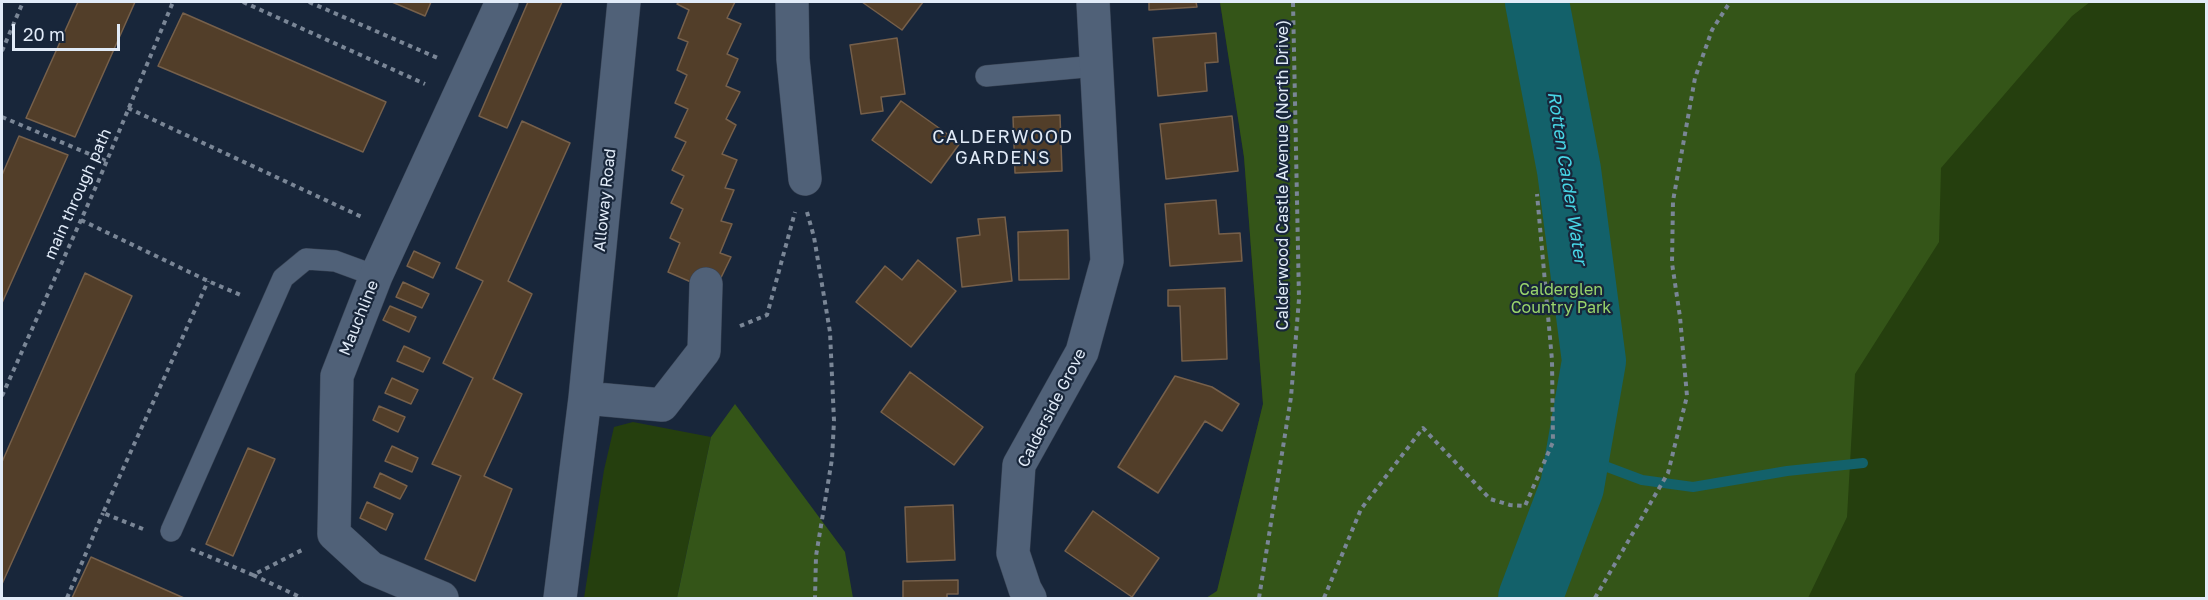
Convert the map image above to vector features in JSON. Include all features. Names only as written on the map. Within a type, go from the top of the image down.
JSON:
[{"type":"street","name":"Mauchline","points":[[442,598],[371,568],[334,534],[336,376],[376,276],[502,2]]},
{"type":"street","name":"Alloway Road","points":[[561,598],[585,398],[624,2]]},
{"type":"street","points":[[792,2],[793,59],[803,185]]},
{"type":"street","name":"Calderside Grove","points":[[1030,598],[1013,553],[1019,465],[1082,352],[1107,261],[1093,2]]},
{"type":"street","points":[[585,398],[662,405],[704,351],[706,284]]},
{"type":"lane","points":[[986,76],[1096,66]]},
{"type":"lane","points":[[171,531],[283,278],[306,259],[335,261],[376,276]]},
{"type":"path","points":[[2,51],[22,2]]},
{"type":"path","name":"main through path","points":[[2,396],[81,220],[173,2]]},
{"type":"path","points":[[243,2],[463,85]]},
{"type":"path","points":[[309,2],[463,85]]},
{"type":"path","name":"Calderwood Castle Avenue (North Drive)","points":[[1258,598],[1291,397],[1299,299],[1293,2]]},
{"type":"path","points":[[1595,598],[1668,473],[1687,396],[1680,317],[1672,263],[1673,201],[1695,78],[1712,30],[1730,2]]},
{"type":"path","points":[[128,108],[365,219]]},
{"type":"path","points":[[2,117],[106,161]]},
{"type":"path","points":[[705,339],[767,315],[803,185]]},
{"type":"path","points":[[803,185],[830,332],[833,385],[832,459],[816,556],[815,598]]},
{"type":"path","points":[[1323,598],[1361,509],[1423,428],[1490,499],[1510,506],[1525,506],[1553,442],[1552,360],[1536,194]]},
{"type":"path","points":[[81,220],[208,281],[270,307]]},
{"type":"path","points":[[67,598],[104,513]]},
{"type":"path","points":[[253,575],[302,598]]},
{"type":"green space","name":"Calderglen Country Park","points":[[1220,2],[2206,2],[2206,598],[1210,598],[1217,591],[1263,404],[1244,157]]},
{"type":"green space","name":"Calderglen Country Park","points":[[1220,2],[2090,2],[2072,16],[1941,168],[1939,242],[1855,374],[1847,517],[1808,598],[1206,598],[1217,591],[1263,404],[1244,157]]},
{"type":"green space","points":[[735,404],[845,552],[853,598],[677,598],[711,437]]},
{"type":"green space","points":[[633,422],[711,437],[677,598],[584,598],[604,470],[614,427]]},
{"type":"building","points":[[78,2],[135,2],[75,137],[26,118]]},
{"type":"building","points":[[392,2],[431,2],[425,16]]},
{"type":"building","points":[[528,2],[562,2],[507,128],[479,116]]},
{"type":"building","points":[[679,2],[735,2],[727,18],[741,24],[727,54],[738,59],[726,86],[740,92],[726,119],[736,125],[722,154],[737,160],[725,188],[734,190],[721,221],[732,224],[720,253],[731,257],[714,292],[668,272],[680,243],[670,238],[683,209],[671,203],[684,176],[672,170],[686,142],[675,137],[688,109],[675,103],[687,75],[677,70],[688,42],[678,38],[689,10],[677,4]]},
{"type":"building","points":[[862,2],[923,2],[902,30]]},
{"type":"building","points":[[1149,2],[1196,2],[1197,7],[1149,10]]},
{"type":"building","points":[[183,13],[386,102],[363,152],[158,66]]},
{"type":"building","points":[[1216,33],[1218,62],[1205,63],[1207,91],[1158,96],[1153,38]]},
{"type":"building","points":[[897,38],[905,94],[881,97],[883,111],[861,114],[850,45]]},
{"type":"building","points":[[901,101],[960,143],[931,183],[872,140]]},
{"type":"building","points":[[1060,115],[1062,171],[1015,173],[1013,117]]},
{"type":"building","points":[[1232,116],[1238,171],[1166,179],[1160,124]]},
{"type":"building","points":[[522,121],[570,143],[508,281],[532,294],[493,379],[522,394],[484,476],[512,489],[475,581],[425,559],[461,476],[432,464],[473,378],[443,363],[483,281],[456,268]]},
{"type":"building","points":[[19,136],[68,155],[2,303],[2,175]]},
{"type":"building","points":[[1216,200],[1219,234],[1240,233],[1242,261],[1170,266],[1165,204]]},
{"type":"building","points":[[1005,217],[1012,281],[962,287],[957,238],[980,235],[978,219]]},
{"type":"building","points":[[1068,230],[1069,279],[1019,280],[1018,232]]},
{"type":"building","points":[[414,251],[440,263],[433,278],[407,266]]},
{"type":"building","points":[[918,260],[956,291],[911,347],[856,302],[885,266],[902,280]]},
{"type":"building","points":[[85,273],[132,296],[2,584],[2,462]]},
{"type":"building","points":[[403,282],[429,294],[422,308],[396,297]]},
{"type":"building","points":[[1225,288],[1227,359],[1182,361],[1180,306],[1168,306],[1168,290]]},
{"type":"building","points":[[390,306],[416,317],[409,332],[383,320]]},
{"type":"building","points":[[404,346],[430,358],[423,372],[397,361]]},
{"type":"building","points":[[910,372],[983,427],[954,465],[881,412]]},
{"type":"building","points":[[1175,376],[1212,387],[1239,404],[1222,431],[1205,421],[1158,493],[1118,467]]},
{"type":"building","points":[[392,378],[418,390],[411,404],[385,393]]},
{"type":"building","points":[[379,406],[405,417],[398,432],[373,420]]},
{"type":"building","points":[[392,446],[418,458],[412,472],[385,461]]},
{"type":"building","points":[[248,448],[275,459],[233,556],[206,544]]},
{"type":"building","points":[[380,473],[407,486],[400,499],[374,487]]},
{"type":"building","points":[[367,502],[393,514],[386,530],[360,518]]},
{"type":"building","points":[[953,505],[955,560],[907,562],[905,507]]},
{"type":"building","points":[[1093,511],[1159,558],[1132,597],[1065,551]]},
{"type":"building","points":[[91,557],[184,598],[72,598]]},
{"type":"building","points":[[958,580],[958,594],[947,594],[947,598],[903,598],[903,581]]},
{"type":"waterway","name":"Rotten Calder Water","points":[[1530,598],[1572,487],[1594,361],[1569,170],[1537,2]]},
{"type":"waterway","points":[[1578,456],[1642,480],[1693,487],[1787,471],[1863,463]]},
{"type":"district","name":"CALDERWOOD GARDENS","points":[[1003,147]]}]
